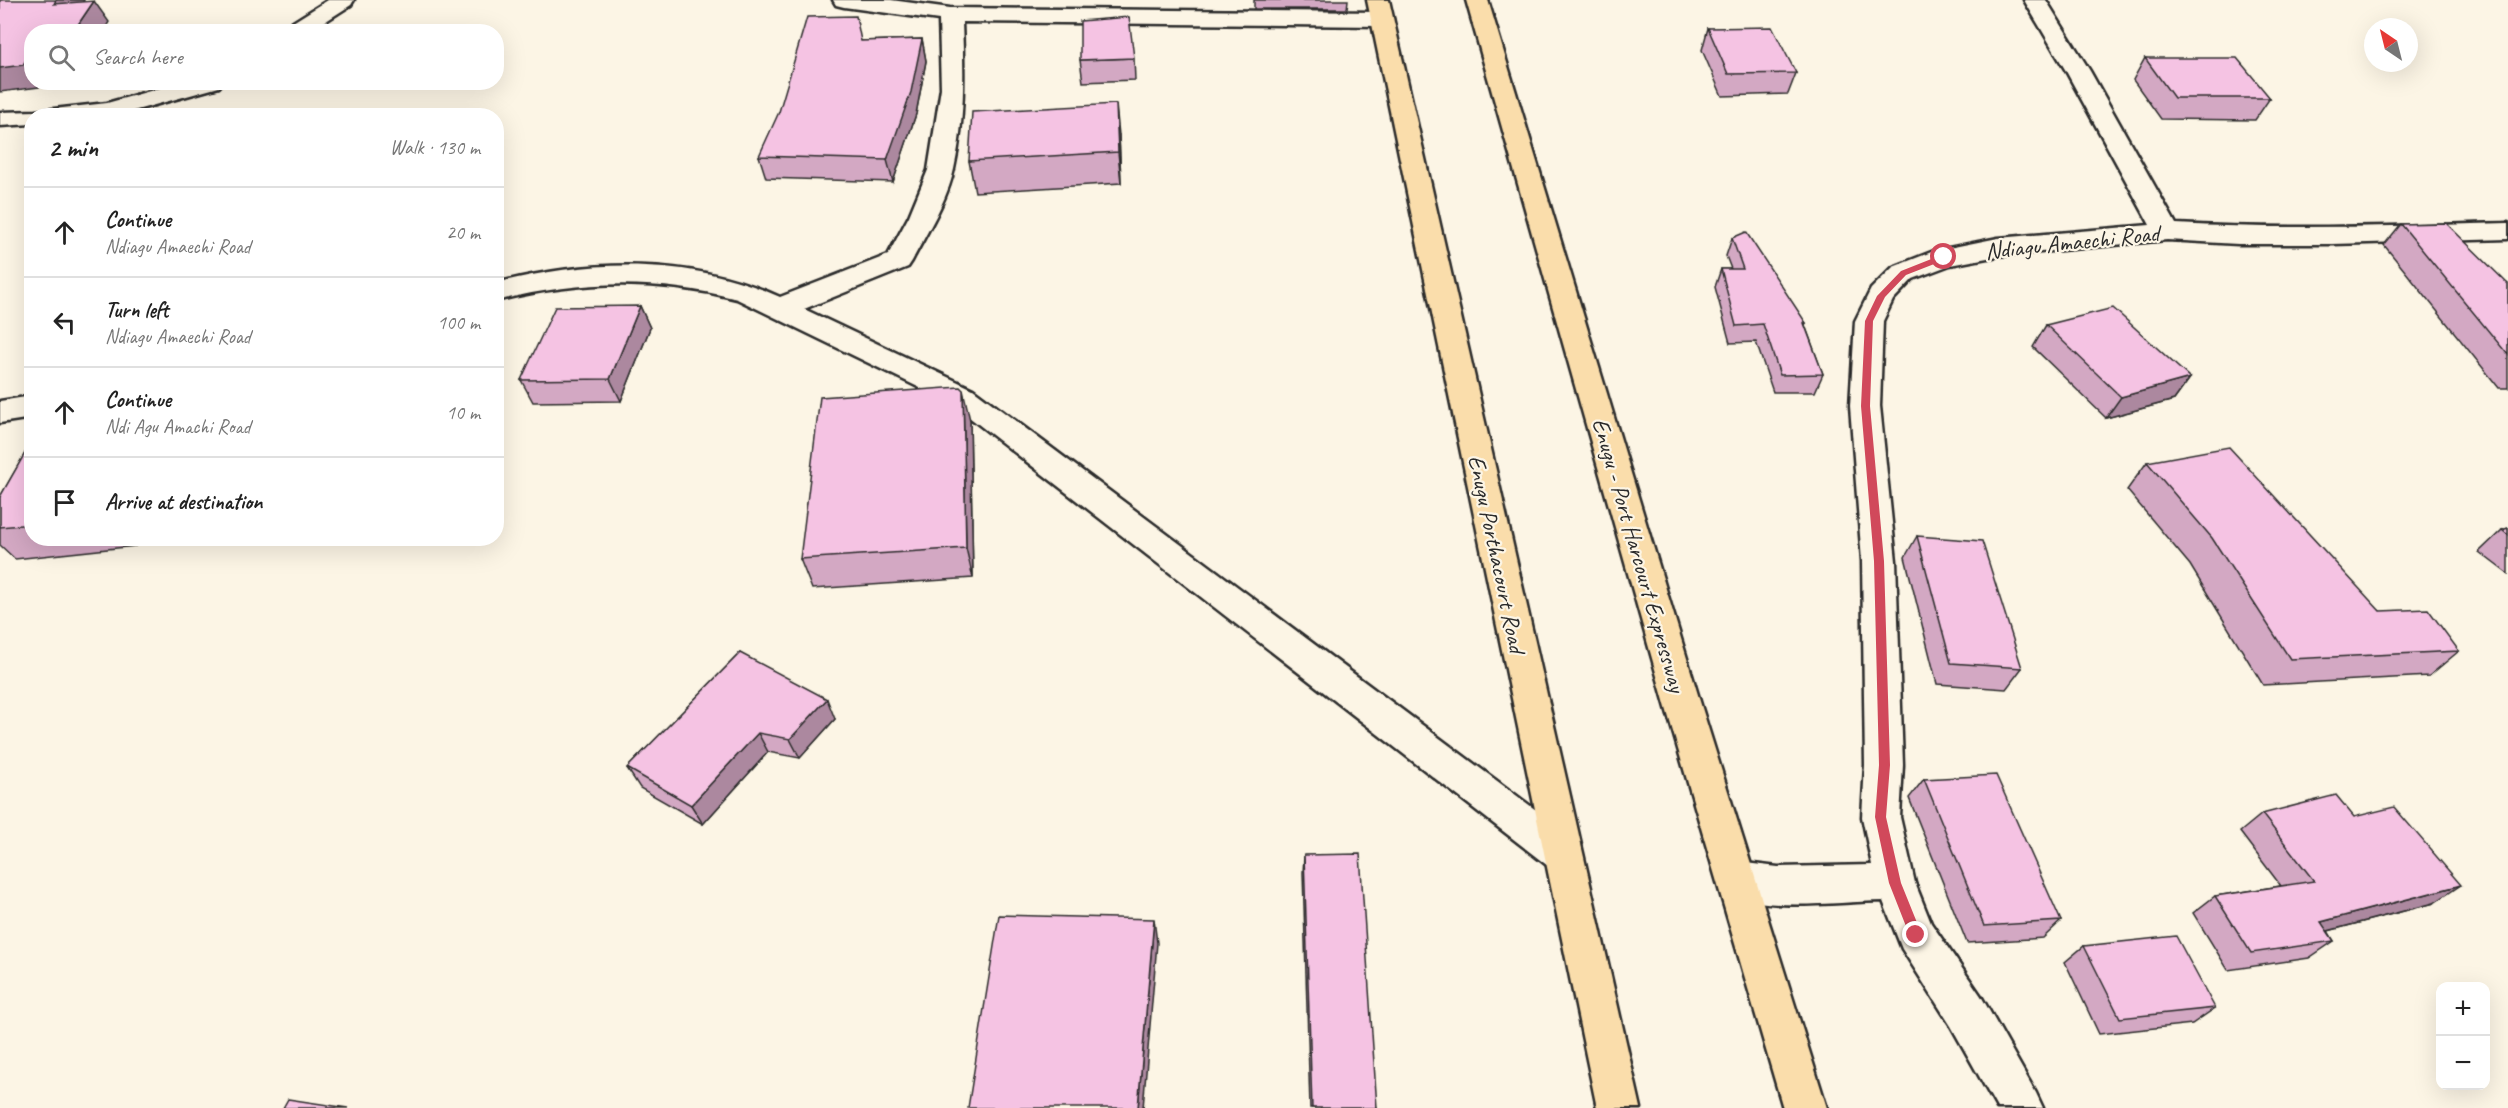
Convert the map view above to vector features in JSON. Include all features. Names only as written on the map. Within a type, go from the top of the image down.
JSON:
[{"type":"highway","name":"Enugu - Port Harcourt Expressway","points":[[1477,0],[1805,1108]]},
{"type":"highway","name":"Enugu Porthacourt Road","points":[[1380,10],[1619,1108]]},
{"type":"street","points":[[305,24],[343,0]]},
{"type":"street","points":[[844,0],[950,15],[1131,15],[1380,10]]},
{"type":"street","points":[[2035,0],[2078,71],[2167,232]]},
{"type":"street","points":[[780,308],[898,261],[922,216],[941,170],[953,88],[950,15]]},
{"type":"street","points":[[115,108],[182,90]]},
{"type":"street","points":[[0,119],[24,118]]},
{"type":"street","name":"Ndiagu Amaechi Road","points":[[2021,1108],[1966,1011],[1916,935],[1895,883],[1881,817],[1884,765],[1879,561],[1865,406],[1869,321],[1881,296],[1904,273],[1944,257],[1998,247],[2167,232],[2238,236],[2333,236],[2508,231]]},
{"type":"street","points":[[504,290],[534,281],[596,276],[652,274],[709,281],[747,293],[780,308],[962,396],[1562,854]]},
{"type":"street","points":[[0,412],[24,408]]},
{"type":"street","points":[[1737,880],[1778,885],[1895,883]]},
{"type":"building","points":[[0,0],[56,0],[54,4],[94,1],[78,24],[24,24],[24,63],[0,68]]},
{"type":"building","points":[[856,16],[861,41],[922,39],[911,92],[887,160],[759,156],[779,112],[807,17]]},
{"type":"building","points":[[1129,17],[1134,58],[1080,60],[1080,21]]},
{"type":"building","points":[[1772,27],[1796,73],[1728,74],[1708,28]]},
{"type":"building","points":[[2145,58],[2237,58],[2270,98],[2174,98]]},
{"type":"building","points":[[1116,104],[1118,152],[969,161],[972,112]]},
{"type":"building","points":[[2446,223],[2508,284],[2508,355],[2401,224]]},
{"type":"building","points":[[1746,232],[1806,323],[1804,323],[1823,374],[1780,375],[1763,324],[1736,326],[1721,269],[1743,269],[1732,238]]},
{"type":"building","points":[[640,306],[610,379],[521,380],[555,307]]},
{"type":"building","points":[[2113,308],[2190,378],[2121,397],[2046,325]]},
{"type":"building","points":[[960,387],[963,390],[966,548],[800,559],[820,397]]},
{"type":"building","points":[[2229,447],[2380,611],[2428,609],[2459,651],[2290,659],[2212,538],[2147,462]]},
{"type":"building","points":[[24,455],[24,525],[0,527],[0,497]]},
{"type":"building","points":[[1917,536],[1982,541],[2022,668],[1951,663]]},
{"type":"building","points":[[740,653],[827,699],[790,739],[758,733],[691,805],[627,768]]},
{"type":"building","points":[[1996,775],[2061,921],[1984,926],[1924,779]]},
{"type":"building","points":[[2336,795],[2354,817],[2394,807],[2461,885],[2321,922],[2334,941],[2251,953],[2215,896],[2314,881],[2262,814]]},
{"type":"building","points":[[1360,854],[1377,1108],[1312,1108],[1304,855]]},
{"type":"building","points":[[999,915],[1154,919],[1138,1108],[968,1108]]},
{"type":"building","points":[[2176,936],[2215,1008],[2120,1018],[2084,946]]},
{"type":"building","points":[[288,1099],[348,1108],[283,1108]]},
{"type":"route","points":[[1916,935],[1895,883],[1881,817],[1884,765],[1879,561],[1865,406],[1869,321],[1881,296],[1904,273],[1944,257]]}]
